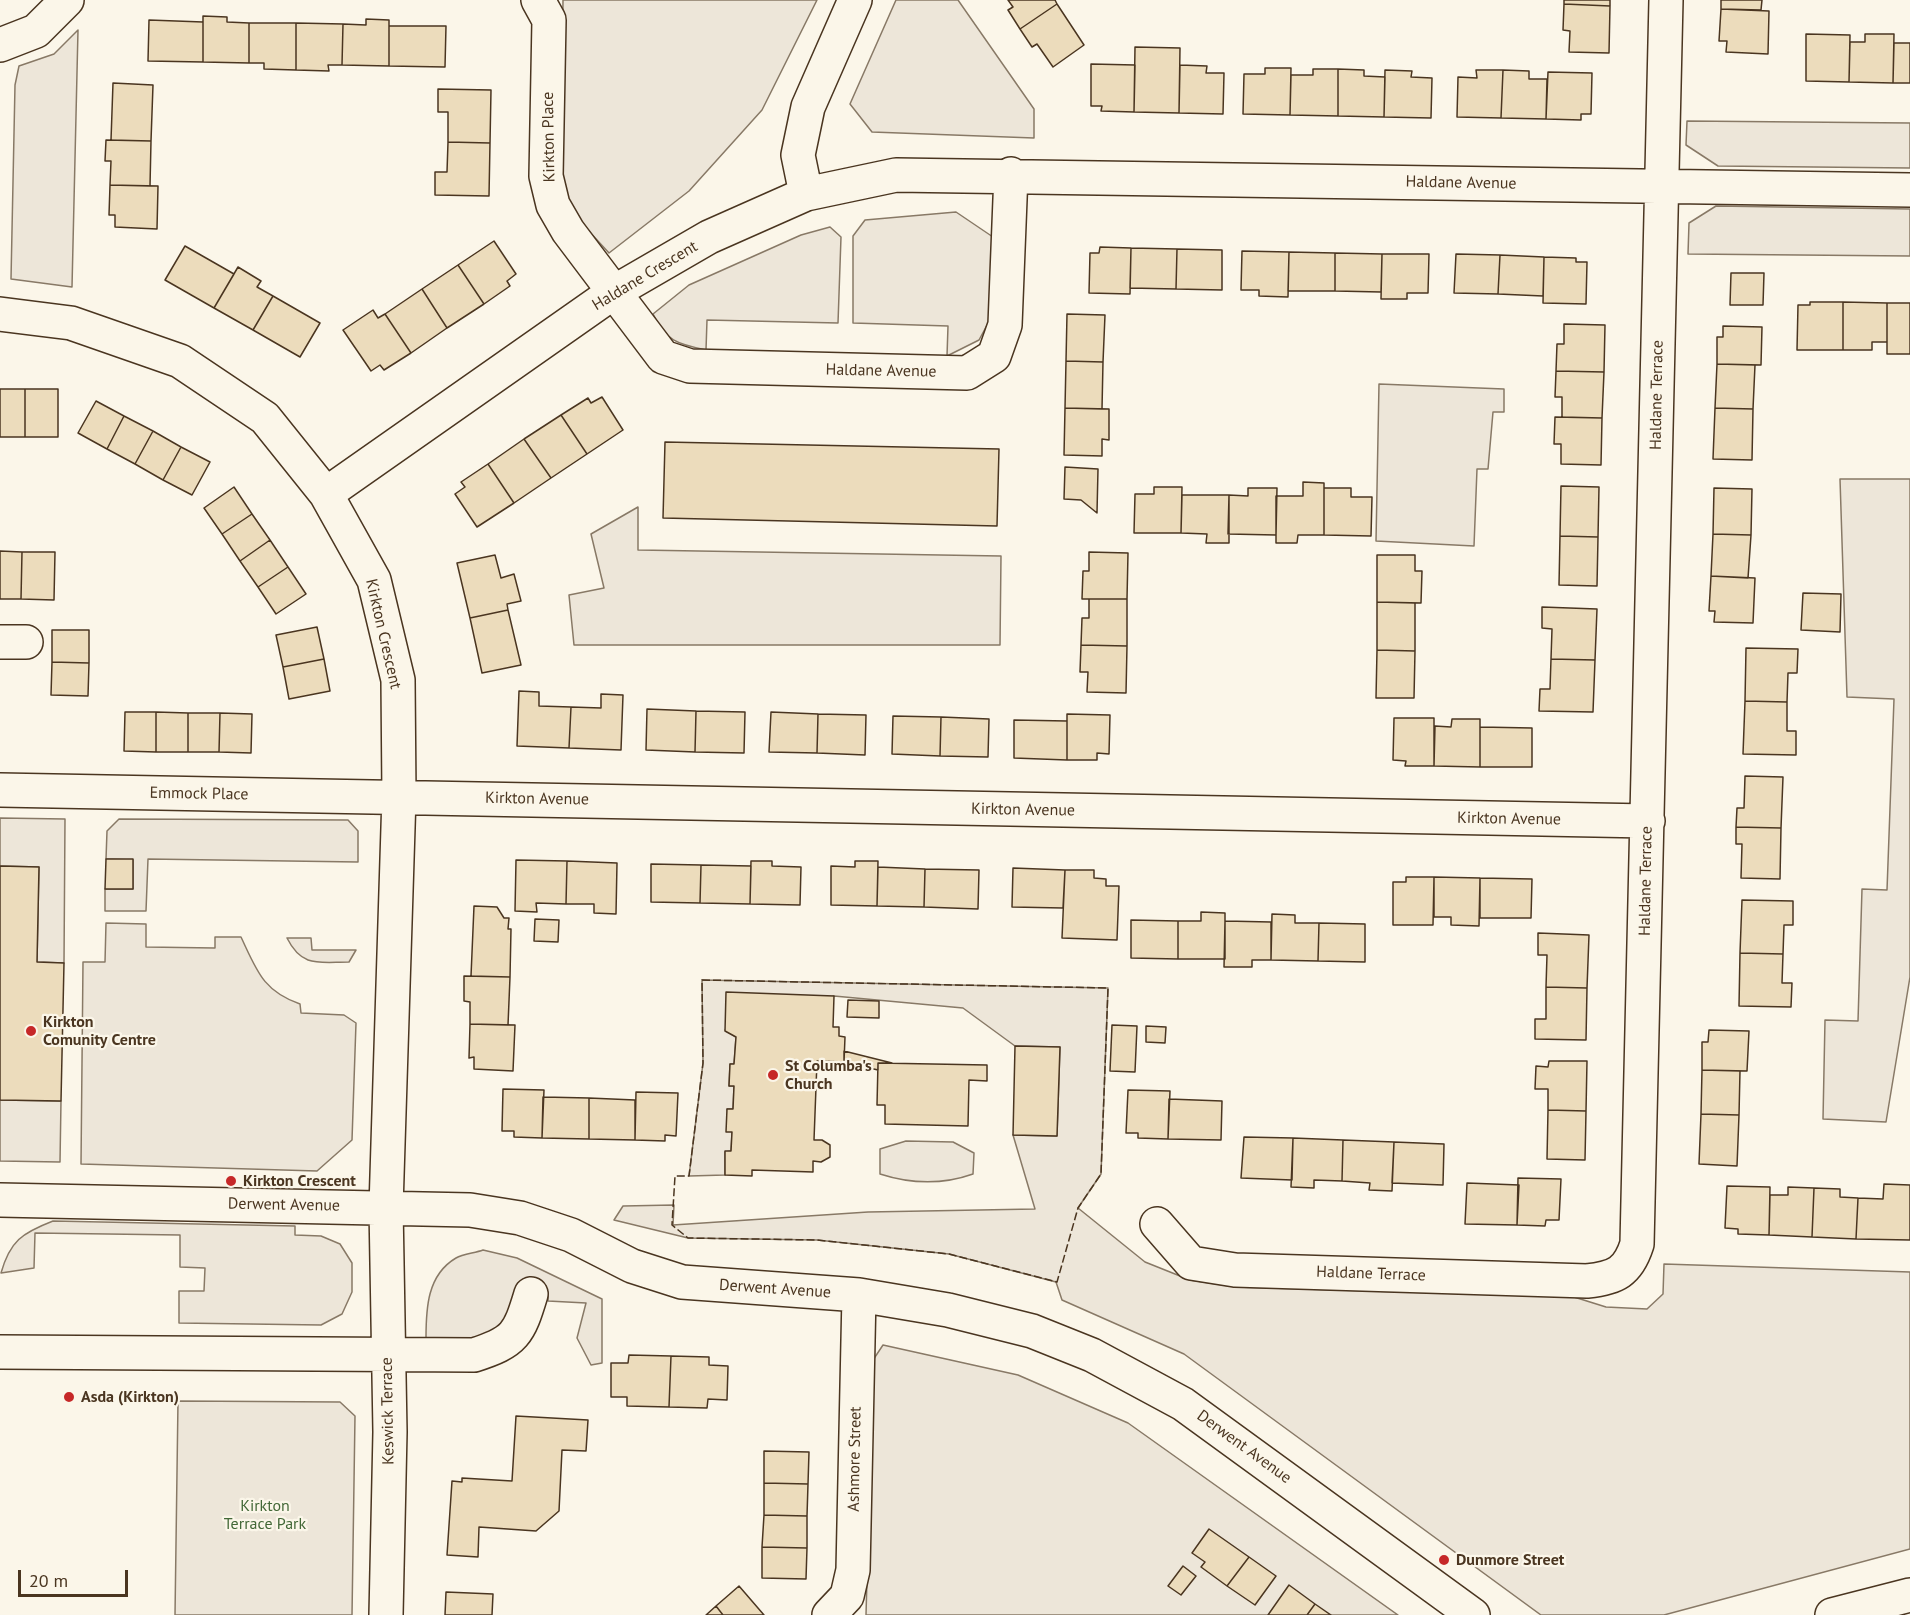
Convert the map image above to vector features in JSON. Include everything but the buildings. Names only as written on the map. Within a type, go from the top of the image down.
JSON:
[{"type":"street","points":[[0,50],[0,45],[36,31],[67,0]]},
{"type":"street","name":"Kirkton Place","points":[[538,0],[549,20],[546,176],[553,205],[568,231],[614,292]]},
{"type":"street","points":[[806,194],[798,155],[808,107],[855,0]]},
{"type":"street","name":"Haldane Terrace","points":[[1157,1224],[1191,1263],[1235,1270],[1587,1281],[1610,1278],[1631,1263],[1637,1244],[1666,0]]},
{"type":"street","name":"Haldane Avenue","points":[[806,194],[896,174],[1011,174],[1910,190]]},
{"type":"street","name":"Haldane Avenue","points":[[614,292],[663,357],[690,366],[967,373],[994,356],[1005,325],[1011,174]]},
{"type":"street","name":"Haldane Crescent","points":[[326,494],[614,292],[709,237],[806,194]]},
{"type":"street","name":"Kirkton Crescent","points":[[0,314],[71,323],[180,361],[265,418],[326,494],[374,580],[398,680],[399,796],[387,1207]]},
{"type":"street","name":"Emmock Place","points":[[0,790],[399,796]]},
{"type":"street","name":"Kirkton Avenue","points":[[399,796],[1648,821]]},
{"type":"street","name":"Derwent Avenue","points":[[0,1200],[471,1210],[520,1218],[571,1235],[632,1266],[682,1282],[859,1296],[948,1310],[1021,1329],[1092,1355],[1183,1404],[1473,1615]]},
{"type":"street","name":"Keswick Terrace","points":[[386,1615],[390,1432],[387,1354],[387,1207]]},
{"type":"street","points":[[0,1352],[474,1355],[502,1346],[522,1324],[531,1294]]},
{"type":"street","name":"Ashmore Street","points":[[829,1615],[847,1596],[853,1570],[859,1296]]},
{"type":"street","points":[[1832,1615],[1908,1602]]},
{"type":"green space","points":[[563,0],[817,0],[762,110],[689,191],[609,253],[574,215],[561,181]]},
{"type":"green space","points":[[896,0],[958,0],[1034,109],[1034,138],[872,132],[850,104]]},
{"type":"green space","points":[[78,30],[72,287],[11,279],[15,85],[19,66],[54,54]]},
{"type":"green space","points":[[1687,121],[1910,123],[1910,168],[1718,166],[1686,145]]},
{"type":"green space","points":[[1716,206],[1910,209],[1910,256],[1688,254],[1689,223]]},
{"type":"green space","points":[[956,212],[993,237],[992,316],[979,340],[947,356],[948,326],[853,323],[853,236],[865,220]]},
{"type":"green space","points":[[830,227],[841,237],[838,323],[707,320],[706,350],[687,346],[668,336],[653,314],[689,285],[801,235]]},
{"type":"green space","points":[[1379,384],[1504,389],[1504,412],[1493,412],[1488,469],[1477,469],[1474,546],[1376,541]]},
{"type":"green space","points":[[1840,479],[1910,479],[1910,977],[1886,1122],[1823,1119],[1825,1020],[1858,1021],[1862,889],[1887,890],[1894,699],[1847,697]]},
{"type":"green space","points":[[638,507],[638,550],[1001,556],[1000,645],[574,645],[569,595],[604,588],[591,534]]},
{"type":"green space","points":[[0,818],[65,819],[64,963],[37,962],[39,867],[0,866]]},
{"type":"green space","points":[[119,819],[348,820],[358,831],[358,862],[148,859],[146,911],[105,911],[105,889],[133,889],[133,860],[106,859],[107,831]]},
{"type":"green space","points":[[106,923],[146,924],[146,947],[215,948],[215,937],[241,937],[257,970],[269,986],[287,999],[300,1004],[301,1013],[344,1015],[356,1023],[352,1140],[317,1171],[81,1164],[83,962],[105,962]]},
{"type":"green space","points":[[287,938],[311,938],[312,950],[356,950],[349,962],[312,961],[299,954]]},
{"type":"green space","points":[[702,980],[1108,988],[1101,1174],[1078,1208],[1145,1262],[1190,1280],[1236,1287],[1574,1297],[1606,1307],[1647,1309],[1663,1294],[1664,1264],[1910,1272],[1910,1549],[1664,1615],[1541,1615],[1184,1354],[1062,1300],[1056,1282],[949,1254],[817,1240],[688,1238],[614,1220],[623,1206],[674,1205],[673,1225],[868,1212],[1035,1209],[1013,1135],[1057,1136],[1060,1047],[1015,1046],[963,1008],[834,996],[725,1030],[736,1037],[734,1064],[730,1064],[729,1086],[734,1086],[733,1109],[727,1109],[732,1132],[731,1151],[725,1152],[725,1175],[689,1176],[703,1063]]},
{"type":"green space","points":[[0,1100],[61,1101],[60,1162],[0,1161]]},
{"type":"green space","points":[[906,1141],[953,1142],[974,1153],[973,1174],[950,1180],[926,1182],[903,1180],[880,1174],[880,1149]]},
{"type":"green space","points":[[53,1221],[295,1226],[295,1235],[321,1236],[340,1244],[352,1263],[352,1292],[342,1314],[321,1325],[179,1323],[179,1291],[204,1291],[205,1268],[180,1267],[180,1235],[35,1233],[34,1268],[1,1273],[13,1246],[25,1234]]},
{"type":"green space","points":[[483,1250],[517,1258],[602,1299],[602,1363],[591,1365],[577,1338],[586,1303],[548,1301],[548,1292],[516,1291],[510,1315],[493,1331],[483,1335],[461,1339],[426,1338],[430,1294],[439,1274],[456,1258]]},
{"type":"green space","points":[[883,1345],[1018,1375],[1128,1423],[1398,1615],[866,1615],[873,1360]]},
{"type":"green space","name":"Kirkton Terrace Park","points":[[178,1401],[340,1402],[355,1416],[352,1615],[175,1615]]},
{"type":"fence","points":[[702,980],[1108,988],[1101,1174],[1078,1208],[1057,1282],[949,1254],[817,1240],[688,1238],[672,1225],[675,1176],[689,1176],[703,1063],[702,980]]},
{"type":"place","name":"Kirkton Comunity Centre","points":[[31,1031]]},
{"type":"place","name":"St Columba's Church","points":[[773,1075]]},
{"type":"place","name":"Kirkton Crescent","points":[[231,1181]]},
{"type":"place","name":"Asda (Kirkton)","points":[[69,1397]]},
{"type":"place","name":"Dunmore Street","points":[[1444,1560]]}]
